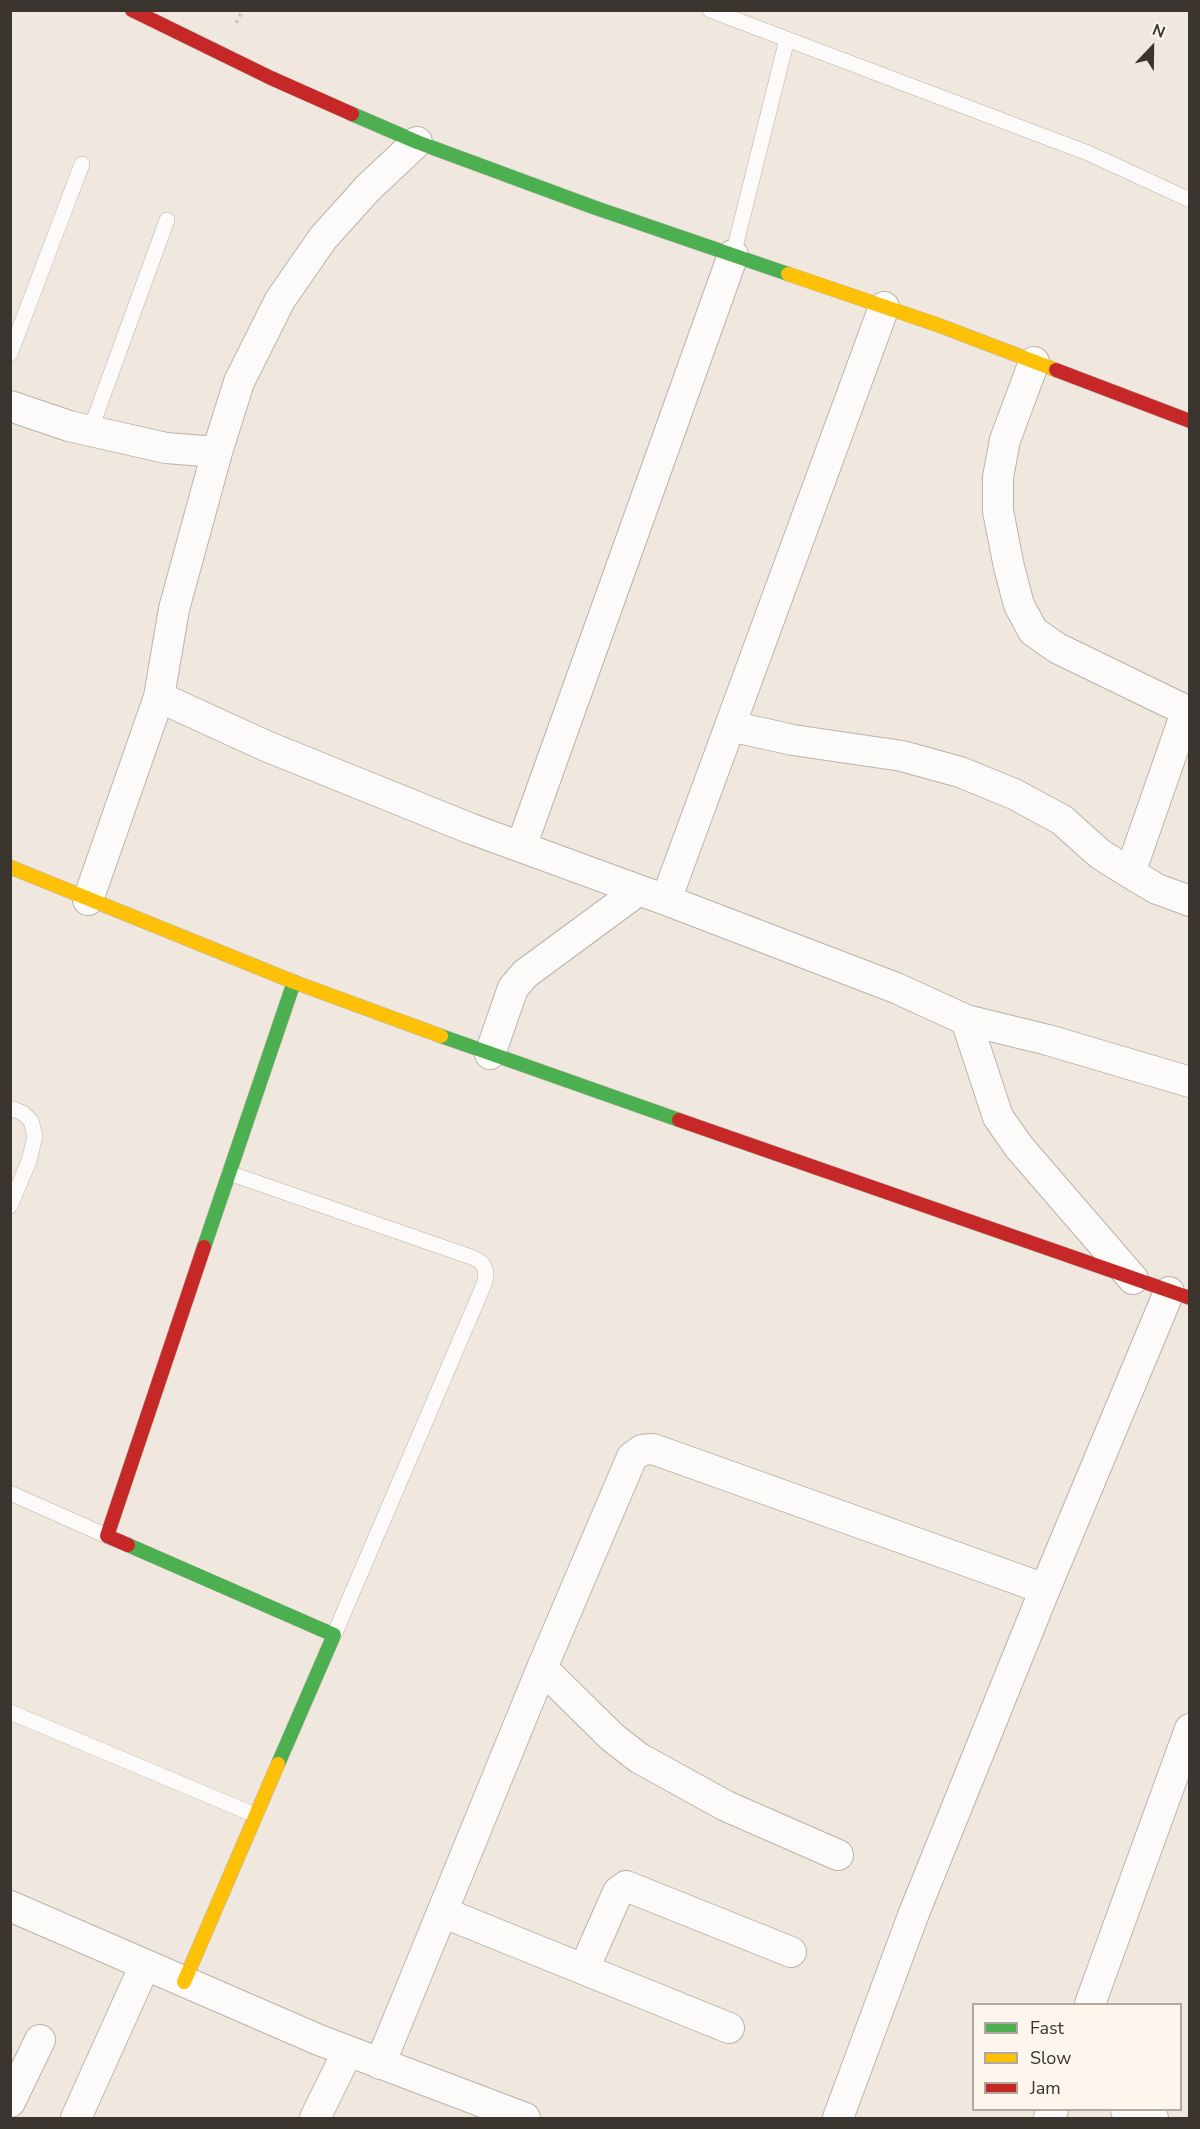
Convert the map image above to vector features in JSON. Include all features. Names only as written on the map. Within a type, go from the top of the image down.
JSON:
[{"type":"street","points":[[132,10],[271,78],[417,142],[593,207],[938,325],[1190,421]]},
{"type":"street","points":[[88,900],[159,697],[174,609],[217,452],[239,382],[280,300],[323,238],[368,188],[417,142]]},
{"type":"street","points":[[521,848],[733,255]]},
{"type":"street","points":[[666,900],[884,307]]},
{"type":"street","points":[[1034,362],[1005,440],[998,477],[998,511],[1019,605],[1033,631],[1057,648],[1189,712],[1183,721],[1130,873]]},
{"type":"street","points":[[10,406],[90,431],[166,447],[217,452]]},
{"type":"street","points":[[159,697],[266,746],[521,848],[666,900],[896,988],[966,1020],[1048,1040],[1190,1082]]},
{"type":"street","points":[[730,726],[794,740],[902,756],[960,772],[1014,794],[1062,820],[1100,854],[1130,873],[1157,889],[1190,901]]},
{"type":"street","points":[[10,867],[294,982],[490,1054],[1179,1295],[1045,1589],[914,1913],[838,2118]]},
{"type":"street","points":[[490,1054],[513,988],[525,974],[639,890]]},
{"type":"street","points":[[184,1982],[334,1635],[107,1536],[294,982]]},
{"type":"street","points":[[966,1020],[998,1117],[1019,1148],[1132,1278]]},
{"type":"street","points":[[380,2064],[542,1668],[632,1457],[642,1450],[653,1449],[1045,1589]]},
{"type":"street","points":[[542,1668],[612,1737],[639,1758],[726,1806],[838,1855]]},
{"type":"street","points":[[1090,2003],[1180,1784],[1190,1729]]},
{"type":"street","points":[[584,1969],[618,1892],[626,1886],[791,1952]]},
{"type":"street","points":[[10,1906],[348,2051],[525,2118]]},
{"type":"street","points":[[442,1912],[729,2028]]},
{"type":"street","points":[[76,2118],[145,1965]]},
{"type":"street","points":[[10,2102],[39,2040]]},
{"type":"street","points":[[315,2118],[348,2051]]},
{"type":"street","points":[[1132,2111],[1153,2118]]},
{"type":"lane","points":[[710,10],[1088,153],[1190,200]]},
{"type":"lane","points":[[733,255],[787,39]]},
{"type":"lane","points":[[10,354],[82,164]]},
{"type":"lane","points":[[90,431],[167,220]]},
{"type":"lane","points":[[10,1108],[23,1113],[31,1121],[35,1136],[29,1161],[10,1206]]},
{"type":"lane","points":[[229,1173],[474,1258],[482,1263],[486,1271],[485,1282],[334,1635]]},
{"type":"lane","points":[[10,1493],[107,1536]]},
{"type":"lane","points":[[10,1712],[255,1815]]},
{"type":"traffic: fast","points":[[352,114],[417,142],[593,207],[788,274]]},
{"type":"traffic: fast","points":[[204,1247],[294,982]]},
{"type":"traffic: fast","points":[[441,1036],[679,1120]]},
{"type":"traffic: fast","points":[[128,1545],[334,1635],[278,1764]]},
{"type":"traffic: slow","points":[[788,274],[938,325],[1056,370]]},
{"type":"traffic: slow","points":[[10,867],[294,982],[441,1036]]},
{"type":"traffic: slow","points":[[184,1982],[278,1764]]},
{"type":"traffic: jam","points":[[132,10],[271,78],[352,114]]},
{"type":"traffic: jam","points":[[1056,370],[1190,421]]},
{"type":"traffic: jam","points":[[679,1120],[1190,1298]]},
{"type":"traffic: jam","points":[[128,1545],[107,1536],[204,1247]]}]
